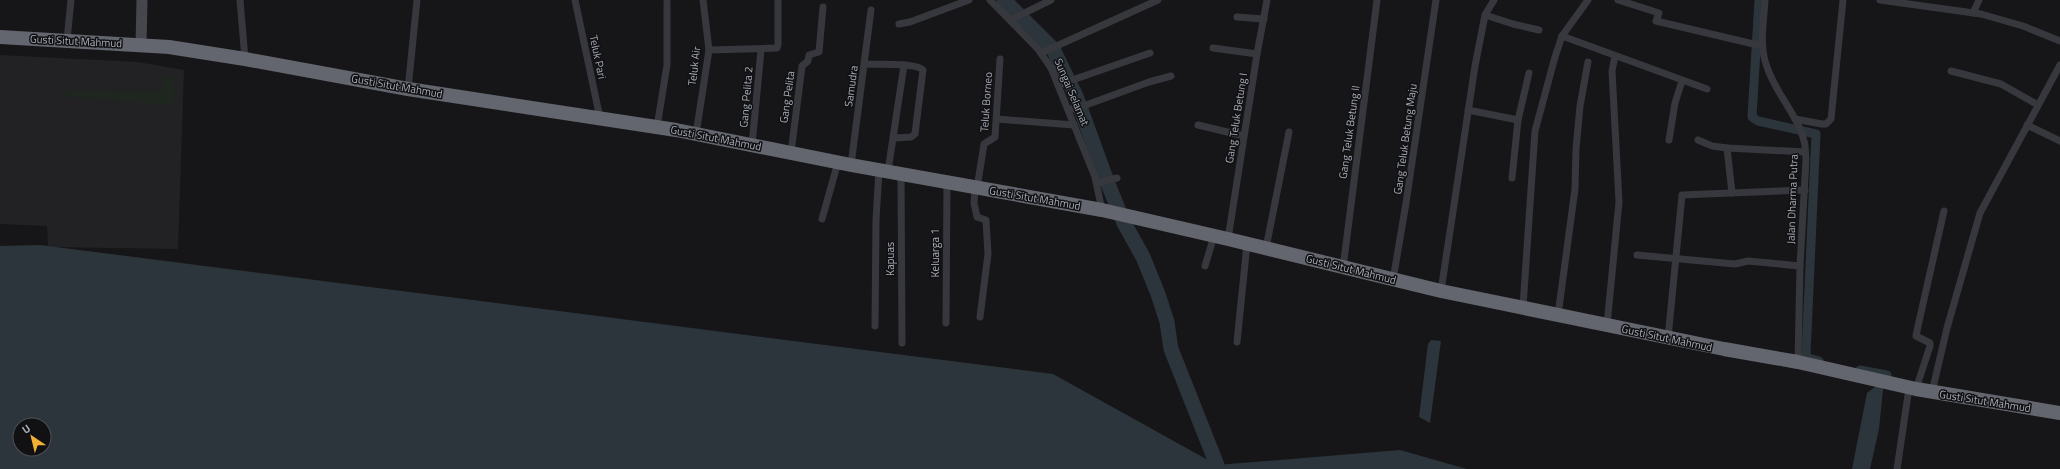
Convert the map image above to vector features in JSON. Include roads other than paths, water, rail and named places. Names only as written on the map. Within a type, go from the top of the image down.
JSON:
[{"type":"highway","name":"Gusti Situt Mahmud","points":[[0,37],[169,47],[408,89],[696,134],[889,172],[1106,211],[1266,248],[1441,292],[1523,307],[1668,338],[1798,362],[1873,381],[1908,388],[2060,413]]},
{"type":"street","points":[[67,40],[71,0]]},
{"type":"street","points":[[141,45],[142,0]]},
{"type":"street","points":[[240,0],[244,59]]},
{"type":"street","points":[[408,89],[417,0]]},
{"type":"street","name":"Teluk Pari","points":[[575,0],[600,118]]},
{"type":"street","name":"Teluk Air","points":[[696,134],[709,50],[703,0]]},
{"type":"street","points":[[709,50],[761,50],[778,47],[778,0]]},
{"type":"street","points":[[898,24],[910,22],[969,0]]},
{"type":"street","name":"Sungai Selamat","points":[[990,0],[1012,19],[1044,51],[1051,68],[1061,85],[1071,109],[1074,125],[1100,182],[1106,211]]},
{"type":"street","points":[[1012,19],[1050,0]]},
{"type":"street","points":[[1044,51],[1158,0]]},
{"type":"street","name":"Gang Teluk Betung I","points":[[1228,239],[1267,0]]},
{"type":"street","name":"Gang Teluk Betung II","points":[[1343,268],[1377,0]]},
{"type":"street","name":"Gang Teluk Betung Maju","points":[[1393,280],[1408,195],[1436,0]]},
{"type":"street","points":[[1441,292],[1468,110],[1485,15],[1494,0]]},
{"type":"street","points":[[1523,307],[1535,131],[1562,36],[1588,0]]},
{"type":"street","points":[[1618,0],[1659,13],[1656,21],[1761,45]]},
{"type":"street","name":"Jalan Dharma Putra","points":[[1765,0],[1761,45],[1770,76],[1796,120],[1804,142],[1805,152],[1805,190],[1800,266],[1798,362]]},
{"type":"street","points":[[1796,120],[1826,124],[1831,119],[1843,0]]},
{"type":"street","points":[[1880,0],[1973,13],[2023,26],[2060,41]]},
{"type":"street","points":[[1973,13],[1979,0]]},
{"type":"street","points":[[657,127],[667,65],[667,2]]},
{"type":"street","name":"Gang Pelita","points":[[791,153],[802,66],[808,61],[809,55],[819,52],[823,7]]},
{"type":"street","name":"Samudra","points":[[822,219],[845,163],[865,64],[871,10]]},
{"type":"street","points":[[1485,15],[1539,30]]},
{"type":"street","points":[[1237,17],[1264,19]]},
{"type":"street","points":[[1562,36],[1707,89]]},
{"type":"street","points":[[1213,48],[1257,54]]},
{"type":"street","name":"Gang Pelita 2","points":[[752,145],[761,50]]},
{"type":"street","points":[[1061,85],[1150,53]]},
{"type":"street","points":[[1607,325],[1619,202],[1612,71],[1615,56]]},
{"type":"street","name":"Teluk Borneo","points":[[976,188],[984,144],[994,139],[997,119],[1000,59]]},
{"type":"street","points":[[1558,315],[1575,189],[1579,114],[1588,62]]},
{"type":"street","points":[[865,64],[904,65],[920,67],[923,70],[915,133],[913,136],[894,138]]},
{"type":"street","points":[[875,326],[876,220],[889,172],[904,65]]},
{"type":"street","points":[[1932,392],[1947,328],[1980,213],[2060,65]]},
{"type":"street","points":[[1951,71],[2001,84],[2038,105]]},
{"type":"street","points":[[1512,178],[1518,120],[1529,73]]},
{"type":"street","points":[[1071,109],[1148,82],[1171,76]]},
{"type":"street","points":[[1669,140],[1675,103],[1682,81]]},
{"type":"street","points":[[1468,110],[1518,120]]},
{"type":"street","points":[[997,119],[1074,125]]},
{"type":"street","points":[[1198,125],[1244,136]]},
{"type":"street","points":[[2027,125],[2060,142]]},
{"type":"street","points":[[1266,248],[1289,132]]},
{"type":"street","points":[[1698,140],[1712,146],[1727,148],[1805,152]]},
{"type":"street","points":[[1727,148],[1732,193]]},
{"type":"street","name":"Kapuas","points":[[889,172],[902,343]]},
{"type":"street","points":[[1100,182],[1114,179]]},
{"type":"street","name":"Keluarga 1","points":[[946,323],[947,182]]},
{"type":"street","points":[[976,188],[974,203],[977,217],[986,220],[988,254],[980,317]]},
{"type":"street","points":[[1668,338],[1682,196],[1805,190]]},
{"type":"street","points":[[1897,469],[1908,388],[1930,346],[1930,343],[1916,336],[1944,211]]},
{"type":"street","points":[[1205,266],[1214,236]]},
{"type":"street","points":[[1237,342],[1248,244]]},
{"type":"street","points":[[1637,256],[1735,264],[1748,261],[1800,266]]},
{"type":"waterway","points":[[1004,0],[1053,49],[1076,96],[1124,223],[1143,257],[1158,294],[1167,322],[1171,349],[1217,465]]},
{"type":"waterway","points":[[1759,0],[1752,117],[1758,121],[1816,134],[1806,354],[1808,358],[1819,361]]},
{"type":"waterway","points":[[1860,370],[1887,375],[1884,380]]}]
